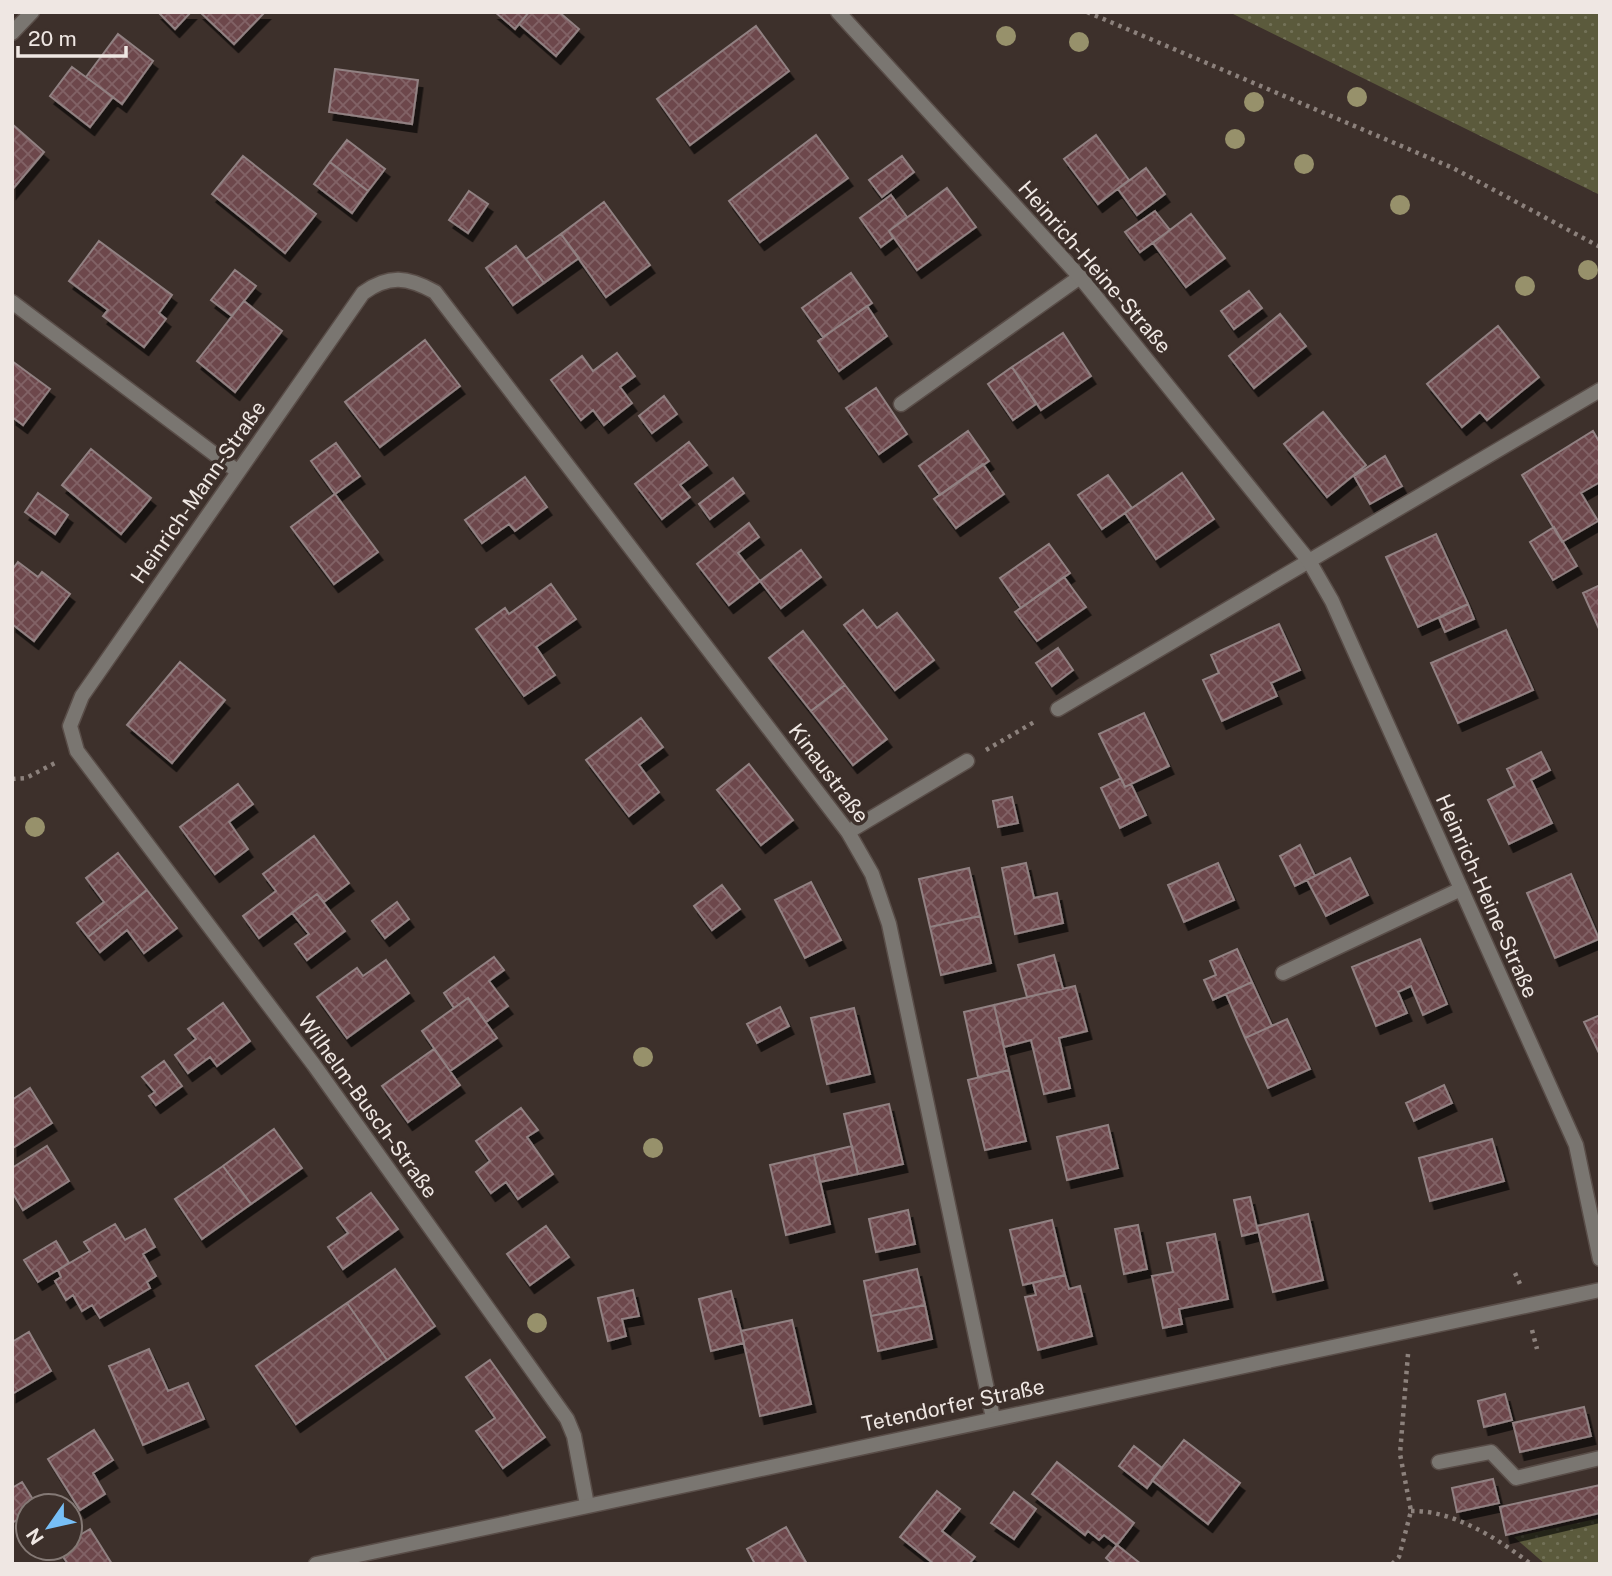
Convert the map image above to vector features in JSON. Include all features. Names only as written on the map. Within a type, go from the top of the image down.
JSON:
[{"type":"street","points":[[12,33],[32,12]]},
{"type":"street","name":"Heinrich-Heine-Straße","points":[[838,12],[1080,278],[1139,347],[1308,561],[1332,601],[1576,1145],[1600,1259]]},
{"type":"street","name":"Heinrich-Mann-Straße","points":[[77,751],[70,726],[82,696],[363,293],[377,283],[394,278]]},
{"type":"street","name":"Kinaustraße","points":[[394,278],[415,280],[435,292],[848,832],[872,874],[889,924],[993,1418]]},
{"type":"street","points":[[901,404],[1080,278]]},
{"type":"street","points":[[12,302],[237,471]]},
{"type":"street","points":[[1058,709],[1600,390]]},
{"type":"street","name":"Wilhelm-Busch-Straße","points":[[77,751],[314,1065],[557,1405],[574,1436],[587,1504]]},
{"type":"street","points":[[848,832],[967,761]]},
{"type":"street","points":[[1283,974],[1461,889]]},
{"type":"street","name":"Tetendorfer Straße","points":[[316,1564],[587,1504],[1600,1290]]},
{"type":"street","points":[[1440,1462],[1490,1452],[1516,1478],[1600,1458]]},
{"type":"path","points":[[1087,12],[1453,168],[1600,247]]},
{"type":"path","points":[[967,761],[1058,709]]},
{"type":"path","points":[[12,779],[26,778],[77,751]]},
{"type":"path","points":[[1530,1321],[1537,1349]]},
{"type":"path","points":[[1392,1564],[1399,1557],[1411,1511],[1400,1454],[1410,1364],[1404,1331]]},
{"type":"path","points":[[1411,1511],[1423,1511],[1465,1523],[1508,1546],[1531,1564]]},
{"type":"shaded area","points":[[1229,12],[1600,12],[1600,195]]},
{"type":"shaded area","points":[[1600,1518],[1600,1564],[1545,1564],[1514,1537]]},
{"type":"building","points":[[158,12],[191,12],[175,29]]},
{"type":"building","points":[[200,12],[265,12],[234,44]]},
{"type":"building","points":[[495,12],[529,12],[515,29]]},
{"type":"building","points":[[529,12],[559,12],[579,29],[556,56],[519,24]]},
{"type":"building","points":[[756,26],[789,71],[690,145],[657,99]]},
{"type":"building","points":[[118,34],[153,61],[122,104],[86,77]]},
{"type":"building","points":[[72,67],[113,97],[90,127],[50,96]]},
{"type":"building","points":[[335,69],[418,80],[412,124],[329,112]]},
{"type":"building","points":[[12,124],[44,152],[12,190]]},
{"type":"building","points":[[816,135],[848,178],[760,242],[729,201]]},
{"type":"building","points":[[1096,135],[1129,180],[1098,204],[1064,159]]},
{"type":"building","points":[[347,140],[385,169],[368,191],[330,162]]},
{"type":"building","points":[[243,156],[316,214],[285,253],[212,194]]},
{"type":"building","points":[[902,156],[914,172],[882,197],[869,180]]},
{"type":"building","points":[[330,162],[368,191],[352,213],[314,184]]},
{"type":"building","points":[[1146,168],[1165,194],[1137,215],[1118,189]]},
{"type":"building","points":[[947,188],[976,227],[917,270],[889,231]]},
{"type":"building","points":[[469,191],[488,204],[468,233],[449,220]]},
{"type":"building","points":[[891,195],[907,217],[889,231],[893,238],[881,247],[860,218]]},
{"type":"building","points":[[604,202],[650,265],[606,297],[561,234]]},
{"type":"building","points":[[1155,211],[1170,230],[1140,252],[1125,232]]},
{"type":"building","points":[[1191,214],[1225,258],[1186,287],[1153,243]]},
{"type":"building","points":[[561,234],[579,258],[544,283],[526,259]]},
{"type":"building","points":[[99,241],[172,295],[159,313],[166,319],[144,347],[103,316],[108,310],[69,281]]},
{"type":"building","points":[[516,246],[544,283],[513,305],[486,268]]},
{"type":"building","points":[[235,270],[256,286],[232,316],[211,300]]},
{"type":"building","points":[[851,273],[872,303],[823,337],[802,308]]},
{"type":"building","points":[[1249,291],[1262,308],[1234,329],[1221,311]]},
{"type":"building","points":[[244,301],[282,331],[235,392],[197,361]]},
{"type":"building","points":[[867,306],[887,336],[839,371],[818,341]]},
{"type":"building","points":[[1280,314],[1306,346],[1254,388],[1229,356]]},
{"type":"building","points":[[1498,326],[1539,377],[1487,420],[1480,412],[1462,427],[1427,384]]},
{"type":"building","points":[[1063,333],[1091,376],[1041,410],[1012,367]]},
{"type":"building","points":[[425,340],[460,386],[380,447],[345,402]]},
{"type":"building","points":[[617,353],[635,376],[620,387],[632,403],[604,425],[593,410],[581,420],[551,380],[582,356],[593,371]]},
{"type":"building","points":[[12,361],[50,389],[23,425],[12,417]]},
{"type":"building","points":[[1012,367],[1036,404],[1013,420],[988,384]]},
{"type":"building","points":[[876,388],[907,434],[879,454],[846,408]]},
{"type":"building","points":[[664,396],[677,414],[652,433],[639,416]]},
{"type":"building","points":[[1323,412],[1366,465],[1327,497],[1284,444]]},
{"type":"building","points":[[968,431],[989,461],[940,495],[919,466]]},
{"type":"building","points":[[1593,431],[1600,443],[1600,482],[1581,493],[1598,521],[1562,542],[1522,475]]},
{"type":"building","points":[[689,442],[707,465],[680,485],[690,497],[662,519],[635,484]]},
{"type":"building","points":[[336,443],[360,476],[335,494],[311,461]]},
{"type":"building","points":[[91,449],[151,498],[121,534],[62,485]]},
{"type":"building","points":[[1385,456],[1402,486],[1370,504],[1354,476]]},
{"type":"building","points":[[983,464],[1004,494],[956,528],[934,499]]},
{"type":"building","points":[[1182,473],[1214,519],[1156,559],[1125,513]]},
{"type":"building","points":[[1108,475],[1132,508],[1102,529],[1078,495]]},
{"type":"building","points":[[525,477],[547,507],[515,531],[509,524],[482,543],[465,520]]},
{"type":"building","points":[[733,478],[744,493],[710,519],[699,504]]},
{"type":"building","points":[[38,493],[68,515],[55,534],[25,512]]},
{"type":"building","points":[[335,494],[378,552],[334,584],[291,527]]},
{"type":"building","points":[[749,523],[759,537],[738,553],[760,581],[729,605],[697,564]]},
{"type":"building","points":[[1554,527],[1577,566],[1553,580],[1530,542]]},
{"type":"building","points":[[1436,534],[1468,604],[1418,627],[1386,557]]},
{"type":"building","points":[[1049,544],[1070,573],[1021,608],[1000,578]]},
{"type":"building","points":[[801,550],[821,577],[781,608],[760,581]]},
{"type":"building","points":[[18,562],[38,577],[42,572],[70,594],[34,641],[12,624],[12,570]]},
{"type":"building","points":[[1064,577],[1086,607],[1037,641],[1015,612]]},
{"type":"building","points":[[551,584],[576,619],[536,647],[555,675],[524,696],[476,629],[505,608],[509,614]]},
{"type":"building","points":[[1600,585],[1600,631],[1583,593]]},
{"type":"building","points":[[1468,604],[1474,619],[1445,632],[1439,618]]},
{"type":"building","points":[[863,610],[877,628],[897,613],[934,660],[895,690],[844,625]]},
{"type":"building","points":[[1279,624],[1300,670],[1271,683],[1277,696],[1222,721],[1203,680],[1219,673],[1211,655]]},
{"type":"building","points":[[1506,630],[1533,690],[1458,723],[1431,663]]},
{"type":"building","points":[[803,631],[845,685],[811,711],[769,658]]},
{"type":"building","points":[[1058,648],[1073,670],[1052,686],[1036,663]]},
{"type":"building","points":[[180,662],[225,700],[172,763],[127,725]]},
{"type":"building","points":[[845,685],[887,739],[853,765],[811,711]]},
{"type":"building","points":[[1144,713],[1169,766],[1125,787],[1099,734]]},
{"type":"building","points":[[641,718],[663,747],[639,765],[659,792],[629,816],[586,760]]},
{"type":"building","points":[[1541,752],[1550,770],[1531,780],[1552,823],[1509,844],[1488,800],[1515,786],[1507,769]]},
{"type":"building","points":[[749,764],[793,820],[761,845],[717,790]]},
{"type":"building","points":[[1121,778],[1125,787],[1131,784],[1146,815],[1120,828],[1101,788]]},
{"type":"building","points":[[238,784],[253,804],[229,822],[248,849],[215,874],[180,827]]},
{"type":"building","points":[[1012,797],[1018,823],[998,827],[993,801]]},
{"type":"building","points":[[314,836],[349,883],[324,902],[317,894],[259,938],[243,916],[276,891],[263,874]]},
{"type":"building","points":[[1300,845],[1315,876],[1295,886],[1280,856]]},
{"type":"building","points":[[118,853],[147,890],[88,937],[77,923],[104,902],[86,878]]},
{"type":"building","points":[[1350,858],[1368,895],[1326,916],[1307,880]]},
{"type":"building","points":[[1026,863],[1034,898],[1057,893],[1063,923],[1015,934],[1002,868]]},
{"type":"building","points":[[1218,863],[1234,900],[1184,922],[1168,885]]},
{"type":"building","points":[[969,868],[980,916],[930,927],[919,879]]},
{"type":"building","points":[[1571,874],[1599,939],[1555,958],[1527,893]]},
{"type":"building","points":[[811,882],[841,940],[805,958],[775,900]]},
{"type":"building","points":[[722,885],[740,909],[712,930],[694,906]]},
{"type":"building","points":[[147,890],[177,928],[144,953],[127,930],[100,952],[88,937]]},
{"type":"building","points":[[317,894],[345,931],[307,960],[295,944],[309,934],[292,913]]},
{"type":"building","points":[[397,902],[409,919],[385,938],[372,921]]},
{"type":"building","points":[[980,916],[991,963],[941,975],[930,927]]},
{"type":"building","points":[[1420,939],[1447,1004],[1423,1015],[1411,986],[1398,992],[1407,1013],[1376,1026],[1352,967]]},
{"type":"building","points":[[1237,949],[1252,982],[1213,1000],[1204,980],[1216,975],[1210,961]]},
{"type":"building","points":[[1054,955],[1063,989],[1027,997],[1018,965]]},
{"type":"building","points":[[494,957],[504,970],[489,981],[508,1006],[486,1022],[468,998],[454,1008],[444,993]]},
{"type":"building","points":[[386,960],[409,993],[347,1038],[317,997],[357,968],[363,976]]},
{"type":"building","points":[[1252,982],[1272,1026],[1245,1038],[1226,994]]},
{"type":"building","points":[[1075,986],[1087,1031],[1059,1038],[1070,1088],[1044,1094],[1031,1040],[1004,1047],[994,1005]]},
{"type":"building","points":[[468,998],[497,1038],[450,1071],[422,1031]]},
{"type":"building","points":[[223,1003],[250,1041],[217,1066],[210,1057],[188,1073],[175,1055],[196,1039],[188,1029]]},
{"type":"building","points":[[994,1005],[1009,1070],[978,1077],[964,1012]]},
{"type":"building","points":[[780,1007],[789,1026],[757,1043],[747,1024]]},
{"type":"building","points":[[854,1008],[870,1074],[827,1084],[811,1018]]},
{"type":"building","points":[[1600,1015],[1600,1055],[1584,1022]]},
{"type":"building","points":[[1287,1019],[1310,1069],[1268,1088],[1245,1038]]},
{"type":"building","points":[[434,1049],[460,1085],[408,1122],[382,1086]]},
{"type":"building","points":[[164,1061],[182,1086],[156,1105],[149,1096],[155,1092],[142,1077]]},
{"type":"building","points":[[1009,1070],[1026,1141],[985,1150],[968,1080]]},
{"type":"building","points":[[1444,1085],[1452,1103],[1414,1121],[1406,1103]]},
{"type":"building","points":[[30,1088],[52,1123],[13,1148],[12,1100]]},
{"type":"building","points":[[889,1104],[903,1164],[858,1174],[844,1114]]},
{"type":"building","points":[[521,1108],[538,1130],[527,1137],[553,1174],[518,1199],[506,1182],[491,1193],[476,1172],[490,1161],[476,1141]]},
{"type":"building","points":[[1108,1125],[1118,1168],[1067,1180],[1057,1137]]},
{"type":"building","points":[[274,1129],[302,1168],[251,1204],[223,1166]]},
{"type":"building","points":[[1492,1139],[1504,1181],[1430,1201],[1419,1158]]},
{"type":"building","points":[[47,1146],[69,1181],[23,1210],[12,1192],[12,1168]]},
{"type":"building","points":[[852,1146],[858,1174],[820,1182],[814,1155]]},
{"type":"building","points":[[814,1155],[830,1224],[786,1235],[770,1165]]},
{"type":"building","points":[[223,1166],[251,1204],[202,1239],[175,1199]]},
{"type":"building","points":[[371,1193],[398,1229],[343,1269],[328,1247],[348,1233],[337,1218]]},
{"type":"building","points":[[1250,1197],[1258,1232],[1242,1236],[1234,1200]]},
{"type":"building","points":[[908,1210],[915,1244],[876,1252],[869,1219]]},
{"type":"building","points":[[1308,1214],[1323,1280],[1273,1292],[1257,1226]]},
{"type":"building","points":[[1052,1220],[1065,1275],[1023,1285],[1010,1230]]},
{"type":"building","points":[[115,1224],[125,1240],[145,1229],[155,1247],[143,1254],[156,1276],[147,1282],[150,1288],[100,1318],[92,1305],[82,1311],[73,1295],[66,1300],[55,1281],[61,1277],[58,1270],[90,1251],[84,1242]]},
{"type":"building","points":[[1138,1225],[1147,1269],[1124,1274],[1115,1229]]},
{"type":"building","points":[[546,1226],[569,1257],[530,1285],[507,1254]]},
{"type":"building","points":[[1215,1234],[1228,1299],[1179,1309],[1182,1324],[1163,1328],[1152,1276],[1173,1272],[1167,1243]]},
{"type":"building","points":[[56,1241],[69,1263],[38,1282],[24,1260]]},
{"type":"building","points":[[395,1269],[435,1326],[387,1360],[347,1303]]},
{"type":"building","points":[[917,1269],[925,1305],[871,1316],[864,1281]]},
{"type":"building","points":[[1065,1275],[1069,1289],[1080,1286],[1092,1336],[1038,1350],[1025,1297],[1036,1295],[1033,1283]]},
{"type":"building","points":[[633,1290],[639,1316],[622,1319],[626,1336],[608,1341],[598,1298]]},
{"type":"building","points":[[731,1291],[744,1343],[711,1351],[699,1299]]},
{"type":"building","points":[[347,1303],[387,1360],[296,1424],[256,1366]]},
{"type":"building","points":[[925,1305],[932,1339],[878,1351],[871,1316]]},
{"type":"building","points":[[792,1320],[811,1404],[760,1416],[741,1331]]},
{"type":"building","points":[[29,1332],[51,1371],[12,1394],[12,1342]]},
{"type":"building","points":[[149,1349],[168,1391],[188,1383],[204,1419],[143,1445],[109,1366]]},
{"type":"building","points":[[490,1360],[545,1437],[503,1468],[476,1431],[495,1418],[466,1377]]},
{"type":"building","points":[[1505,1394],[1512,1420],[1484,1427],[1478,1401]]},
{"type":"building","points":[[1584,1407],[1591,1436],[1520,1452],[1513,1423]]},
{"type":"building","points":[[94,1430],[113,1460],[93,1473],[105,1494],[84,1507],[84,1492],[69,1492],[48,1459]]},
{"type":"building","points":[[1184,1440],[1240,1483],[1208,1524],[1152,1480]]},
{"type":"building","points":[[1134,1446],[1162,1468],[1147,1488],[1119,1466]]},
{"type":"building","points":[[1057,1462],[1134,1523],[1117,1545],[1104,1535],[1099,1540],[1088,1531],[1085,1535],[1032,1494]]},
{"type":"building","points":[[1493,1479],[1499,1503],[1457,1512],[1452,1488]]},
{"type":"building","points":[[22,1482],[28,1492],[14,1492],[12,1523],[12,1488]]},
{"type":"building","points":[[1600,1485],[1600,1513],[1506,1535],[1500,1507]]},
{"type":"building","points":[[937,1491],[960,1509],[942,1531],[975,1557],[969,1564],[934,1564],[900,1537]]},
{"type":"building","points":[[1014,1492],[1036,1509],[1014,1539],[991,1523]]},
{"type":"building","points":[[786,1527],[807,1564],[755,1564],[747,1549]]},
{"type":"building","points":[[90,1529],[112,1564],[68,1564],[67,1562],[84,1562],[84,1533]]},
{"type":"building","points":[[1117,1545],[1141,1564],[1113,1564],[1106,1558]]}]
